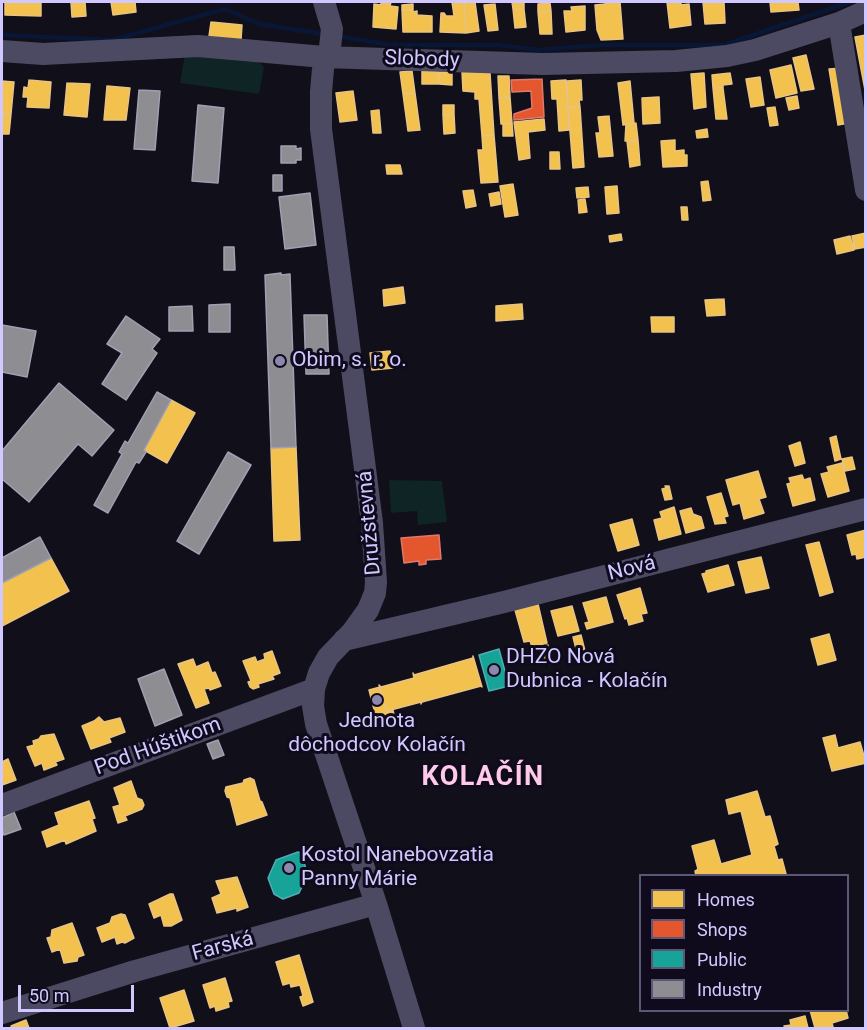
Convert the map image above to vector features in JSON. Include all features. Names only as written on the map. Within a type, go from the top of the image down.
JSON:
[{"type":"street","name":"Družstevná","points":[[324,2],[329,46],[321,92],[321,129],[372,523],[376,582],[372,601],[362,619],[328,657],[319,673],[314,689],[313,706],[316,724],[376,904],[414,1029]]},
{"type":"street","name":"Slobody","points":[[2,51],[43,54],[198,46],[329,46],[543,64],[676,61],[727,56],[755,50],[866,11]]},
{"type":"street","points":[[838,22],[866,190]]},
{"type":"street","name":"Nová","points":[[344,640],[866,509]]},
{"type":"street","points":[[372,601],[397,627]]},
{"type":"street","name":"Pod Húštikom","points":[[2,805],[314,689]]},
{"type":"street","name":"Farská","points":[[2,1013],[135,971],[376,904]]},
{"type":"green space","points":[[185,54],[257,60],[264,67],[259,94],[180,83]]},
{"type":"green space","points":[[389,480],[442,481],[447,522],[418,525],[417,511],[391,513]]},
{"type":"building: Homes","points":[[5,2],[41,3],[41,16],[5,15]]},
{"type":"building: Homes","points":[[71,2],[85,2],[86,16],[72,17]]},
{"type":"building: Homes","points":[[111,2],[135,2],[136,12],[113,15]]},
{"type":"building: Homes","points":[[381,2],[391,2],[390,6],[398,7],[396,29],[373,27],[374,4],[381,5]]},
{"type":"building: Homes","points":[[452,2],[464,2],[466,33],[440,32],[441,13],[454,16]]},
{"type":"building: Homes","points":[[464,2],[475,2],[479,31],[466,33]]},
{"type":"building: Homes","points":[[512,2],[524,2],[524,9],[513,9]]},
{"type":"building: Homes","points":[[605,2],[620,2],[623,39],[601,40],[597,30],[595,5],[605,4]]},
{"type":"building: Homes","points":[[667,2],[689,4],[691,25],[670,28]]},
{"type":"building: Homes","points":[[703,2],[724,2],[725,23],[705,24]]},
{"type":"building: Homes","points":[[770,2],[798,2],[799,10],[771,12]]},
{"type":"building: Homes","points":[[550,3],[551,11],[538,12],[538,4]]},
{"type":"building: Homes","points":[[413,4],[413,10],[402,10],[402,5]]},
{"type":"building: Homes","points":[[495,4],[498,30],[488,31],[484,5]]},
{"type":"building: Homes","points":[[585,6],[585,30],[566,32],[564,11],[572,11],[571,7]]},
{"type":"building: Homes","points":[[513,9],[524,9],[526,27],[515,28]]},
{"type":"building: Homes","points":[[402,10],[413,10],[413,12],[417,11],[417,15],[432,16],[432,32],[403,32]]},
{"type":"building: Homes","points":[[551,11],[552,34],[540,34],[538,12]]},
{"type":"building: Homes","points":[[211,22],[242,25],[241,40],[209,36]]},
{"type":"building: Homes","points":[[866,35],[866,90],[865,90],[855,37]]},
{"type":"building: Homes","points":[[806,55],[814,89],[801,91],[793,58]]},
{"type":"building: Homes","points":[[791,65],[797,93],[776,98],[770,70]]},
{"type":"building: Homes","points":[[842,68],[849,123],[838,125],[829,69]]},
{"type":"building: Homes","points":[[412,71],[415,93],[403,94],[400,72]]},
{"type":"building: Homes","points":[[422,71],[439,72],[439,84],[422,84]]},
{"type":"building: Homes","points":[[439,72],[452,72],[452,85],[439,84]]},
{"type":"building: Homes","points":[[462,72],[490,73],[494,135],[482,136],[479,99],[475,99],[475,92],[463,91]]},
{"type":"building: Homes","points":[[704,73],[706,107],[694,109],[691,74]]},
{"type":"building: Homes","points":[[730,73],[732,84],[723,85],[723,88],[713,88],[712,75]]},
{"type":"building: Homes","points":[[498,76],[509,76],[510,97],[499,98]]},
{"type":"building: Homes","points":[[760,77],[764,105],[751,107],[746,79]]},
{"type":"building: Homes","points":[[29,80],[51,82],[49,108],[27,107],[28,97],[23,97],[24,87],[28,88]]},
{"type":"building: Homes","points":[[566,80],[569,130],[559,131],[557,99],[552,99],[551,81]]},
{"type":"building: Homes","points":[[581,80],[580,107],[568,107],[567,81]]},
{"type":"building: Homes","points":[[2,81],[14,82],[11,114],[2,113]]},
{"type":"building: Homes","points":[[630,81],[634,123],[623,125],[618,83]]},
{"type":"building: Homes","points":[[67,83],[90,84],[87,117],[64,115]]},
{"type":"building: Homes","points":[[107,86],[130,88],[126,120],[104,120]]},
{"type":"building: Homes","points":[[713,88],[723,88],[727,119],[716,119]]},
{"type":"building: Homes","points":[[353,91],[357,120],[340,122],[336,93]]},
{"type":"building: Homes","points":[[415,93],[420,130],[408,131],[403,94]]},
{"type":"building: Homes","points":[[797,96],[799,108],[789,110],[786,98]]},
{"type":"building: Homes","points":[[510,97],[512,123],[501,124],[499,98]]},
{"type":"building: Homes","points":[[659,97],[660,123],[643,124],[642,98]]},
{"type":"building: Homes","points":[[443,105],[454,105],[454,114],[443,115]]},
{"type":"building: Homes","points":[[568,107],[580,107],[584,167],[573,168]]},
{"type":"building: Homes","points":[[775,107],[778,125],[770,126],[767,108]]},
{"type":"building: Homes","points":[[379,110],[381,133],[373,133],[371,111]]},
{"type":"building: Homes","points":[[2,113],[11,114],[9,134],[2,134]]},
{"type":"building: Homes","points":[[454,114],[455,133],[444,134],[443,115]]},
{"type":"building: Homes","points":[[609,116],[613,156],[599,157],[596,133],[600,133],[598,117]]},
{"type":"building: Homes","points":[[544,119],[545,130],[528,132],[530,158],[519,160],[514,122]]},
{"type":"building: Homes","points":[[512,123],[513,136],[503,136],[503,124]]},
{"type":"building: Homes","points":[[636,123],[638,140],[625,141],[626,124]]},
{"type":"building: Homes","points":[[707,129],[708,137],[697,138],[696,131]]},
{"type":"building: Homes","points":[[494,135],[498,182],[481,183],[478,150],[483,150],[482,136]]},
{"type":"building: Homes","points":[[638,140],[640,165],[630,167],[627,141]]},
{"type":"building: Homes","points":[[675,140],[675,151],[684,150],[684,155],[687,155],[687,166],[663,167],[661,141]]},
{"type":"building: Homes","points":[[550,152],[559,152],[560,169],[550,169]]},
{"type":"building: Homes","points":[[386,165],[400,165],[402,174],[387,174]]},
{"type":"building: Homes","points":[[708,181],[711,200],[703,201],[701,182]]},
{"type":"building: Homes","points":[[513,184],[518,215],[505,217],[500,186]]},
{"type":"building: Homes","points":[[617,186],[619,213],[607,214],[605,187]]},
{"type":"building: Homes","points":[[588,187],[589,197],[577,198],[576,188]]},
{"type":"building: Homes","points":[[473,190],[476,206],[466,208],[463,191]]},
{"type":"building: Homes","points":[[499,192],[501,204],[491,206],[489,194]]},
{"type":"building: Homes","points":[[585,199],[587,212],[579,213],[578,200]]},
{"type":"building: Homes","points":[[681,207],[687,207],[688,220],[682,220]]},
{"type":"building: Homes","points":[[866,233],[866,247],[855,249],[852,236]]},
{"type":"building: Homes","points":[[621,234],[622,240],[610,242],[609,236]]},
{"type":"building: Homes","points":[[850,236],[854,250],[837,254],[834,240]]},
{"type":"building: Homes","points":[[403,287],[405,303],[384,306],[383,290]]},
{"type":"building: Homes","points":[[724,299],[725,315],[707,316],[705,300]]},
{"type":"building: Homes","points":[[522,304],[523,319],[496,321],[496,306]]},
{"type":"building: Homes","points":[[651,317],[674,317],[674,332],[652,332]]},
{"type":"building: Homes","points":[[390,351],[393,368],[372,370],[370,353]]},
{"type":"building: Homes","points":[[171,400],[195,413],[167,463],[144,450]]},
{"type":"building: Homes","points":[[836,436],[841,459],[835,461],[830,438]]},
{"type":"building: Homes","points":[[800,442],[805,463],[795,466],[789,446]]},
{"type":"building: Homes","points":[[296,447],[300,540],[274,541],[271,448]]},
{"type":"building: Homes","points":[[852,457],[855,469],[845,471],[842,459]]},
{"type":"building: Homes","points":[[842,463],[849,491],[828,497],[821,474],[829,472],[827,467]]},
{"type":"building: Homes","points":[[758,471],[766,497],[759,499],[764,513],[744,519],[740,503],[733,505],[726,480]]},
{"type":"building: Homes","points":[[802,475],[804,480],[810,478],[815,500],[793,506],[787,484],[791,483],[789,478]]},
{"type":"building: Homes","points":[[665,486],[669,486],[672,499],[665,500],[662,489],[666,488]]},
{"type":"building: Homes","points":[[721,493],[728,516],[724,517],[726,523],[715,524],[707,497]]},
{"type":"building: Homes","points":[[674,507],[681,534],[659,540],[654,520],[662,518],[660,512]]},
{"type":"building: Homes","points":[[691,508],[693,514],[701,517],[704,528],[686,533],[680,511]]},
{"type":"building: Homes","points":[[632,519],[639,545],[618,551],[610,525]]},
{"type":"building: Homes","points":[[866,530],[866,557],[857,559],[856,554],[852,555],[847,535]]},
{"type":"building: Homes","points":[[819,542],[833,592],[820,596],[806,545]]},
{"type":"building: Homes","points":[[761,557],[769,588],[746,593],[738,562]]},
{"type":"building: Homes","points":[[51,558],[69,591],[2,626],[2,583]]},
{"type":"building: Homes","points":[[728,565],[734,585],[708,592],[702,574]]},
{"type":"building: Homes","points":[[640,588],[647,613],[641,614],[643,621],[629,625],[617,595]]},
{"type":"building: Homes","points":[[606,597],[613,622],[587,629],[585,623],[589,622],[583,603]]},
{"type":"building: Homes","points":[[538,604],[547,643],[532,647],[530,641],[524,642],[515,610]]},
{"type":"building: Homes","points":[[572,606],[579,631],[558,636],[551,611]]},
{"type":"building: Homes","points":[[829,634],[836,660],[818,665],[811,639]]},
{"type":"building: Homes","points":[[581,635],[585,651],[577,653],[573,637]]},
{"type":"building: Homes","points":[[548,645],[552,663],[544,665],[540,647]]},
{"type":"building: Homes","points":[[272,651],[280,673],[272,676],[274,679],[258,684],[259,687],[253,689],[248,682],[251,681],[243,661],[255,657],[257,662],[265,659],[264,654]]},
{"type":"building: Homes","points":[[473,656],[482,687],[387,711],[387,714],[379,685],[381,687],[414,678],[413,673],[414,675],[473,658]]},
{"type":"building: Homes","points":[[193,659],[196,667],[208,662],[221,686],[210,690],[209,688],[204,689],[209,703],[196,708],[178,664]]},
{"type":"building: Homes","name":"Jednota dôchodcov Kolačín","points":[[380,687],[387,714],[387,711],[393,710],[394,715],[377,721],[369,690]]},
{"type":"building: Homes","points":[[99,717],[104,722],[120,718],[125,732],[109,738],[111,742],[91,749],[82,726]]},
{"type":"building: Homes","points":[[54,734],[64,759],[55,762],[57,765],[44,770],[42,763],[35,766],[27,747],[34,745],[33,741],[41,736]]},
{"type":"building: Homes","points":[[835,735],[838,748],[860,742],[866,763],[832,771],[823,738]]},
{"type":"building: Homes","points":[[8,759],[16,780],[2,785],[2,762]]},
{"type":"building: Homes","points":[[250,778],[254,780],[267,815],[237,825],[230,798],[227,797],[225,791],[226,787],[243,783],[244,780]]},
{"type":"building: Homes","points":[[131,781],[137,798],[142,800],[144,805],[142,809],[125,816],[127,820],[118,823],[113,807],[120,805],[114,788]]},
{"type":"building: Homes","points":[[757,791],[765,817],[770,816],[778,844],[774,846],[778,860],[782,859],[786,874],[696,874],[695,871],[698,869],[692,846],[714,840],[721,864],[752,855],[741,811],[729,814],[726,800]]},
{"type":"building: Homes","points":[[89,801],[95,818],[92,819],[96,831],[66,844],[65,840],[47,847],[42,832],[59,825],[55,813]]},
{"type":"building: Homes","points":[[237,877],[248,907],[237,911],[237,908],[217,913],[212,898],[221,894],[216,881]]},
{"type":"building: Homes","points":[[173,894],[182,920],[171,926],[164,926],[161,915],[154,918],[149,904]]},
{"type":"building: Homes","points":[[125,915],[134,938],[117,944],[115,937],[102,942],[97,928],[110,923],[112,917]]},
{"type":"building: Homes","points":[[72,923],[84,955],[78,957],[77,961],[64,963],[60,949],[52,952],[47,938],[51,937],[52,930]]},
{"type":"building: Homes","points":[[299,955],[313,1002],[303,1006],[300,985],[291,987],[290,983],[283,985],[276,962]]},
{"type":"building: Homes","points":[[225,978],[232,1001],[228,1002],[229,1007],[216,1011],[215,1006],[210,1008],[203,985]]},
{"type":"building: Homes","points":[[184,990],[194,1021],[170,1028],[160,998]]},
{"type":"building: Homes","points":[[811,1012],[846,1012],[848,1018],[832,1023],[833,1027],[815,1028]]},
{"type":"building: Homes","points":[[805,1016],[808,1028],[785,1028],[784,1026],[791,1025],[790,1020]]},
{"type":"building: Homes","points":[[26,1020],[29,1028],[12,1028],[11,1026]]},
{"type":"building: Shops","points":[[542,79],[544,117],[514,120],[514,114],[532,108],[531,91],[512,92],[511,80]]},
{"type":"building: Shops","points":[[439,535],[441,559],[426,560],[426,564],[419,565],[419,561],[404,563],[401,538]]},
{"type":"building: Public","name":"DHZO Nová Dubnica - Kolačín","points":[[499,649],[509,686],[489,691],[479,655]]},
{"type":"building: Public","name":"Kostol Nanebovzatia Panny Márie","points":[[301,853],[308,875],[299,893],[283,899],[274,894],[268,878],[276,860]]},
{"type":"building: Industry","points":[[139,90],[160,91],[155,150],[134,149]]},
{"type":"building: Industry","points":[[198,105],[224,108],[218,183],[192,181]]},
{"type":"building: Industry","points":[[281,146],[301,148],[301,160],[296,160],[296,163],[281,163]]},
{"type":"building: Industry","points":[[273,175],[282,175],[282,191],[273,191]]},
{"type":"building: Industry","points":[[310,193],[316,245],[285,249],[279,197]]},
{"type":"building: Industry","points":[[224,247],[234,247],[235,270],[224,270]]},
{"type":"building: Industry","name":"Obim, s. r. o.","points":[[281,273],[281,275],[290,274],[296,447],[271,448],[265,275]]},
{"type":"building: Industry","points":[[230,304],[230,332],[209,332],[209,305]]},
{"type":"building: Industry","points":[[192,306],[193,331],[169,331],[169,307]]},
{"type":"building: Industry","points":[[304,315],[327,315],[329,374],[306,374]]},
{"type":"building: Industry","points":[[126,316],[160,339],[152,349],[157,353],[126,400],[102,384],[122,353],[107,344]]},
{"type":"building: Industry","points":[[2,325],[36,331],[27,377],[2,372]]},
{"type":"building: Industry","points":[[59,383],[114,430],[92,456],[78,444],[29,502],[2,479],[2,451]]},
{"type":"building: Industry","points":[[157,392],[171,400],[144,450],[146,452],[139,463],[136,462],[108,513],[94,505],[122,454],[119,452],[125,441],[128,443]]},
{"type":"building: Industry","points":[[228,452],[251,465],[199,554],[177,541]]},
{"type":"building: Industry","points":[[40,537],[51,558],[2,583],[2,558]]},
{"type":"building: Industry","points":[[164,669],[182,715],[155,726],[138,679]]},
{"type":"building: Industry","points":[[218,740],[224,755],[213,759],[207,744]]},
{"type":"building: Industry","points":[[14,812],[21,829],[4,835],[2,818]]},
{"type":"waterway","points":[[338,36],[391,45],[498,45],[540,50],[600,45],[724,45],[850,2]]},
{"type":"waterway","points":[[2,35],[112,40],[225,9],[259,24],[324,34]]},
{"type":"place","name":"Obim, s. r. o.","points":[[280,361]]},
{"type":"place","name":"DHZO Nová Dubnica - Kolačín","points":[[494,670]]},
{"type":"place","name":"Jednota dôchodcov Kolačín","points":[[377,700]]},
{"type":"place","name":"Kostol Nanebovzatia Panny Márie","points":[[289,868]]},
{"type":"district","name":"KOLAČÍN","points":[[483,778]]}]
